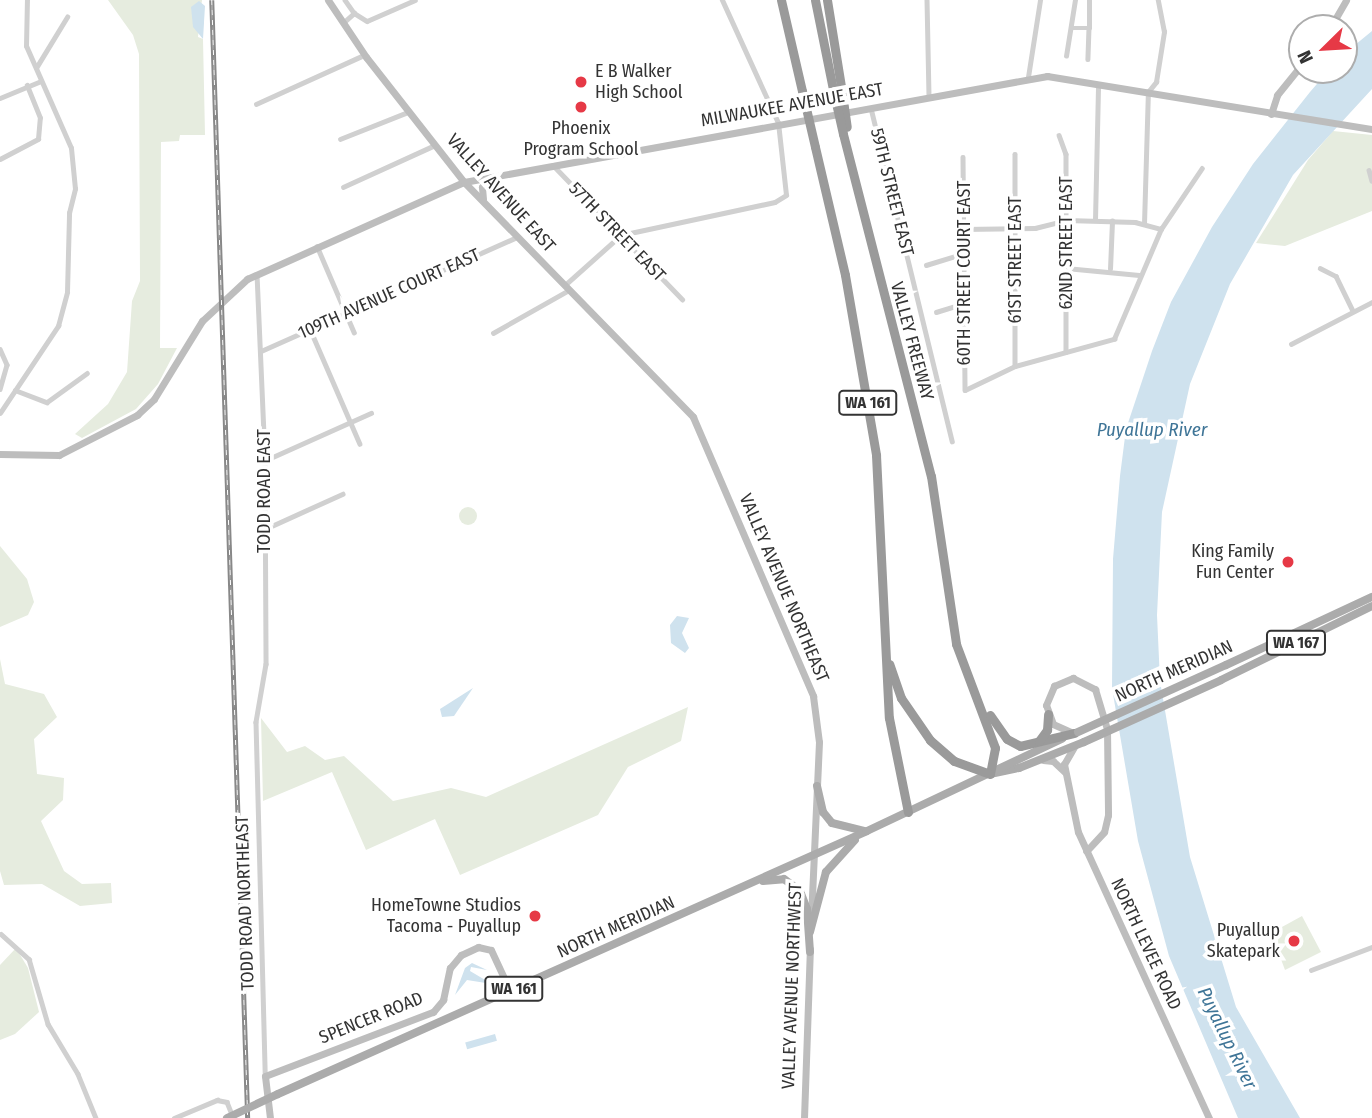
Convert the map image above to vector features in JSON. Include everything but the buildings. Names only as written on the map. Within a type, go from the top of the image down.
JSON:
[{"type":"highway","name":"WA 161","points":[[781,0],[845,275],[876,455],[889,664],[889,718],[908,812]]},
{"type":"highway","name":"VALLEY FREEWAY","points":[[815,0],[838,93],[856,189],[931,476],[956,644],[974,690]]},
{"type":"highway","points":[[827,0],[838,93]]},
{"type":"highway","points":[[889,664],[901,698],[930,740],[954,761],[990,774]]},
{"type":"highway","name":"WA 161","points":[[974,690],[996,748],[990,774]]},
{"type":"highway","name":"WA 167","points":[[974,690],[1007,739],[1020,746],[1076,732]]},
{"type":"highway","points":[[1038,742],[1047,730],[1048,714]]},
{"type":"main road","name":"NORTH MERIDIAN","points":[[990,774],[1003,764],[1372,597]]},
{"type":"main road","name":"NORTH MERIDIAN","points":[[227,1118],[990,774],[1041,760],[1081,743],[1221,680],[1372,606]]},
{"type":"main road","points":[[817,786],[824,812],[832,824],[867,831]]},
{"type":"main road","points":[[810,932],[826,872],[867,831]]},
{"type":"main road","points":[[750,883],[784,879],[800,891],[807,909],[810,952]]},
{"type":"street","points":[[0,413],[53,337],[67,292],[69,213],[76,170],[24,38],[27,0]]},
{"type":"street","name":"VALLEY AVENUE EAST","points":[[328,0],[364,55],[464,182],[671,391]]},
{"type":"street","points":[[345,0],[354,13],[367,21],[415,0]]},
{"type":"street","points":[[493,333],[567,288],[621,235],[768,204],[786,195],[778,123],[722,0]]},
{"type":"street","points":[[927,0],[929,95]]},
{"type":"street","points":[[1028,77],[1040,0]]},
{"type":"street","points":[[1066,56],[1075,0]]},
{"type":"street","points":[[1088,60],[1089,0]]},
{"type":"street","points":[[1144,224],[1148,92],[1162,57],[1164,25],[1158,1]]},
{"type":"street","points":[[343,23],[354,13]]},
{"type":"street","points":[[35,69],[67,18]]},
{"type":"street","points":[[1071,28],[1089,28]]},
{"type":"street","points":[[256,104],[364,55]]},
{"type":"street","name":"MILWAUKEE AVENUE EAST","points":[[0,454],[59,455],[137,415],[154,399],[202,320],[257,274],[464,182],[1028,77],[1098,82],[1274,115],[1372,129]]},
{"type":"street","points":[[0,98],[41,81]]},
{"type":"street","points":[[1274,115],[1277,94],[1288,81]]},
{"type":"street","points":[[1095,220],[1098,82]]},
{"type":"street","points":[[0,159],[38,139],[40,118],[27,86]]},
{"type":"street","name":"59TH STREET EAST","points":[[871,107],[952,441]]},
{"type":"street","points":[[340,139],[408,111]]},
{"type":"street","name":"62ND STREET EAST","points":[[1059,135],[1066,154],[1066,352]]},
{"type":"street","points":[[343,187],[436,145]]},
{"type":"street","name":"61ST STREET EAST","points":[[1015,154],[1015,366]]},
{"type":"street","name":"60TH STREET COURT EAST","points":[[963,158],[965,390],[1015,366]]},
{"type":"street","name":"57TH STREET EAST","points":[[552,165],[682,299]]},
{"type":"street","points":[[1015,366],[1114,339],[1139,275],[1161,229],[1202,169]]},
{"type":"street","points":[[1368,170],[1372,181]]},
{"type":"street","points":[[487,205],[481,191],[492,176]]},
{"type":"street","points":[[963,229],[1014,228],[1066,220],[1095,220],[1144,224],[1161,229]]},
{"type":"street","points":[[1110,269],[1112,221]]},
{"type":"street","name":"109TH AVENUE COURT EAST","points":[[261,351],[517,237]]},
{"type":"street","points":[[316,246],[354,332]]},
{"type":"street","points":[[926,265],[963,254]]},
{"type":"street","points":[[1066,268],[1110,269],[1139,275]]},
{"type":"street","points":[[1320,268],[1336,276],[1353,311]]},
{"type":"street","name":"TODD ROAD EAST","points":[[256,707],[266,664],[265,460],[257,274]]},
{"type":"street","points":[[1291,344],[1372,302]]},
{"type":"street","points":[[936,312],[963,304]]},
{"type":"street","points":[[310,329],[360,444]]},
{"type":"street","points":[[0,349],[7,365],[0,389]]},
{"type":"street","points":[[15,390],[47,402],[87,373]]},
{"type":"street","name":"VALLEY AVENUE NORTHEAST","points":[[671,391],[693,417],[809,680],[818,725],[813,855]]},
{"type":"street","points":[[265,460],[371,413]]},
{"type":"street","points":[[265,529],[342,494]]},
{"type":"street","points":[[1076,732],[1057,727],[1048,714],[1046,701],[1054,686],[1077,678],[1095,689],[1105,716],[1108,815],[1104,832],[1086,851]]},
{"type":"street","name":"TODD ROAD NORTHEAST","points":[[256,707],[265,1098],[270,1118]]},
{"type":"street","points":[[1068,779],[1065,757],[1081,743]]},
{"type":"street","points":[[1041,760],[1058,764],[1068,779]]},
{"type":"street","name":"NORTH LEVEE ROAD","points":[[1068,779],[1086,851],[1209,1118]]},
{"type":"street","name":"VALLEY AVENUE NORTHWEST","points":[[804,1118],[813,855]]},
{"type":"street","points":[[1,934],[16,943],[29,959],[48,1024],[78,1074],[96,1118]]},
{"type":"street","name":"SPENCER ROAD","points":[[265,1076],[433,1012],[443,1000],[454,962],[478,947],[491,950],[510,991]]},
{"type":"street","points":[[1311,970],[1372,947]]},
{"type":"street","points":[[174,1118],[217,1100],[227,1102],[233,1118]]},
{"type":"shaded area","points":[[108,0],[202,0],[198,37],[203,39],[205,135],[180,135],[179,141],[161,142],[160,348],[177,348],[158,384],[136,409],[82,438],[75,434],[108,404],[127,372],[132,301],[140,281],[139,54],[133,35]]},
{"type":"shaded area","points":[[1333,131],[1372,135],[1372,211],[1285,246],[1256,243],[1308,160]]},
{"type":"shaded area","points":[[468,507],[474,510],[477,516],[474,522],[468,525],[462,522],[459,516],[462,510]]},
{"type":"shaded area","points":[[0,546],[27,579],[34,602],[28,615],[0,627]]},
{"type":"shaded area","points":[[0,659],[5,684],[44,694],[57,717],[34,739],[37,774],[64,778],[63,800],[41,821],[64,871],[82,884],[111,883],[112,903],[80,906],[42,884],[4,885],[0,871]]},
{"type":"shaded area","points":[[688,707],[681,741],[628,767],[598,815],[460,875],[435,819],[366,850],[332,772],[263,801],[261,718],[287,752],[305,746],[325,760],[344,756],[393,801],[451,788],[486,797]]},
{"type":"shaded area","name":"Puyallup Skatepark","points":[[1302,916],[1321,952],[1285,970],[1271,933]]},
{"type":"shaded area","points":[[16,948],[28,968],[39,1012],[15,1034],[0,1040],[0,965]]},
{"type":"water","points":[[199,1],[205,6],[203,39],[193,27],[191,7]]},
{"type":"water","name":"Puyallup River","points":[[1372,31],[1372,89],[1293,175],[1230,284],[1190,384],[1162,512],[1157,615],[1160,681],[1190,857],[1236,1007],[1300,1118],[1238,1118],[1169,956],[1138,841],[1112,688],[1113,559],[1120,476],[1126,429],[1152,351],[1171,302],[1212,227],[1253,164],[1317,84],[1358,84],[1358,42]]},
{"type":"water","points":[[677,616],[689,618],[682,633],[689,648],[685,653],[671,643],[670,625]]},
{"type":"water","points":[[473,688],[454,716],[442,717],[440,709]]},
{"type":"water","points":[[472,963],[487,970],[471,967],[470,971],[492,984],[467,980],[455,995],[465,968]]},
{"type":"water","points":[[495,1034],[497,1041],[467,1049],[465,1043]]},
{"type":"railway","points":[[212,0],[248,1118]]},
{"type":"place","name":"E B Walker High School","points":[[581,82]]},
{"type":"place","name":"Phoenix Program School","points":[[581,107]]},
{"type":"place","name":"King Family Fun Center","points":[[1288,562]]},
{"type":"place","name":"HomeTowne Studios Tacoma - Puyallup","points":[[535,916]]},
{"type":"place","name":"Puyallup Skatepark","points":[[1294,941]]}]
